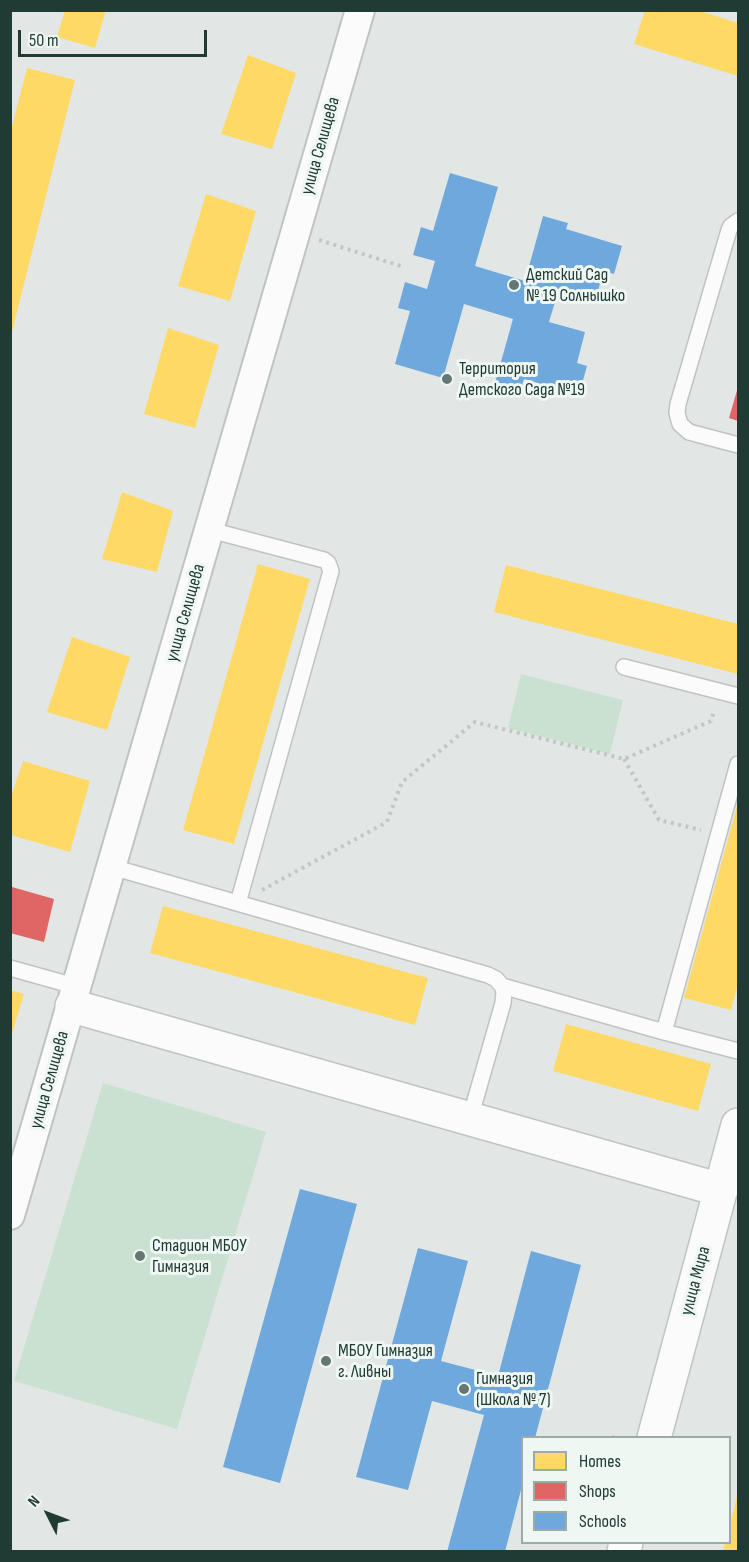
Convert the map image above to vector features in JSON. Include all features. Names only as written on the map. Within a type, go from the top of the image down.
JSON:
[{"type":"street","name":"улица Селищева","points":[[10,1215],[360,10]]},
{"type":"street","points":[[75,996],[470,1118],[725,1192]]},
{"type":"street","name":"улица Мира","points":[[654,1436],[725,1192],[738,1125]]},
{"type":"lane","points":[[738,221],[729,230],[677,408],[680,424],[689,432],[738,445]]},
{"type":"lane","points":[[210,530],[324,560],[331,571],[238,903]]},
{"type":"lane","points":[[624,667],[738,696]]},
{"type":"lane","points":[[664,1032],[738,764]]},
{"type":"lane","points":[[112,867],[496,979],[504,992],[503,1003],[470,1118]]},
{"type":"lane","points":[[10,968],[75,996]]},
{"type":"lane","points":[[502,986],[738,1051]]},
{"type":"path","points":[[295,236],[317,240],[404,267]]},
{"type":"path","points":[[238,903],[387,822],[402,782],[475,722],[624,759],[711,721],[720,692]]},
{"type":"path","points":[[624,759],[659,820],[719,835]]},
{"type":"green space","points":[[521,674],[623,700],[610,754],[508,728]]},
{"type":"green space","name":"Стадион МБОУ Гимназия","points":[[103,1083],[266,1132],[177,1429],[14,1381]]},
{"type":"building: Homes","points":[[65,10],[106,10],[95,48],[57,37]]},
{"type":"building: Homes","points":[[645,10],[697,10],[738,23],[738,76],[634,44]]},
{"type":"building: Homes","points":[[248,55],[296,73],[272,149],[221,134]]},
{"type":"building: Homes","points":[[27,68],[75,80],[11,336],[10,134]]},
{"type":"building: Homes","points":[[206,194],[256,211],[230,301],[178,286]]},
{"type":"building: Homes","points":[[168,328],[219,345],[195,428],[144,414]]},
{"type":"building: Homes","points":[[122,492],[173,511],[157,572],[102,559]]},
{"type":"building: Homes","points":[[258,564],[310,579],[234,844],[183,830]]},
{"type":"building: Homes","points":[[506,565],[738,624],[738,674],[494,612]]},
{"type":"building: Homes","points":[[72,637],[130,657],[107,730],[47,712]]},
{"type":"building: Homes","points":[[23,761],[90,781],[70,852],[10,835],[10,800]]},
{"type":"building: Homes","points":[[738,803],[738,984],[731,1010],[684,998]]},
{"type":"building: Homes","points":[[163,906],[428,978],[415,1025],[150,953]]},
{"type":"building: Homes","points":[[10,990],[24,994],[11,1037],[10,1037]]},
{"type":"building: Homes","points":[[566,1024],[711,1064],[698,1111],[553,1071]]},
{"type":"building: Homes","points":[[738,1492],[738,1552],[723,1552],[725,1544],[731,1544],[731,1521]]},
{"type":"building: Shops","points":[[738,387],[738,421],[729,418]]},
{"type":"building: Shops","points":[[12,887],[54,899],[44,942],[10,933]]},
{"type":"building: Schools","name":"Детский Сад № 19 Солнышко","points":[[450,173],[498,187],[475,266],[525,281],[543,216],[568,223],[566,229],[622,246],[614,274],[604,271],[594,303],[558,292],[549,322],[585,332],[577,363],[587,366],[579,395],[524,379],[520,391],[495,383],[513,319],[464,304],[443,378],[395,364],[410,311],[398,308],[405,282],[427,289],[435,261],[413,255],[421,227],[433,231]]},
{"type":"building: Schools","points":[[300,1189],[357,1204],[280,1483],[223,1467]]},
{"type":"building: Schools","name":"Гимназия (Школа № 7)","points":[[418,1248],[468,1261],[441,1361],[498,1376],[531,1251],[581,1265],[536,1436],[521,1436],[521,1490],[505,1552],[447,1552],[484,1415],[432,1401],[408,1490],[356,1477]]},
{"type":"place","name":"Детский Сад № 19 Солнышко","points":[[514,285]]},
{"type":"place","name":"Территория Детского Сада №19","points":[[447,379]]},
{"type":"place","name":"Стадион МБОУ Гимназия","points":[[140,1256]]},
{"type":"place","name":"МБОУ Гимназия г. Ливны","points":[[326,1361]]},
{"type":"place","name":"Гимназия (Школа № 7)","points":[[464,1389]]}]
